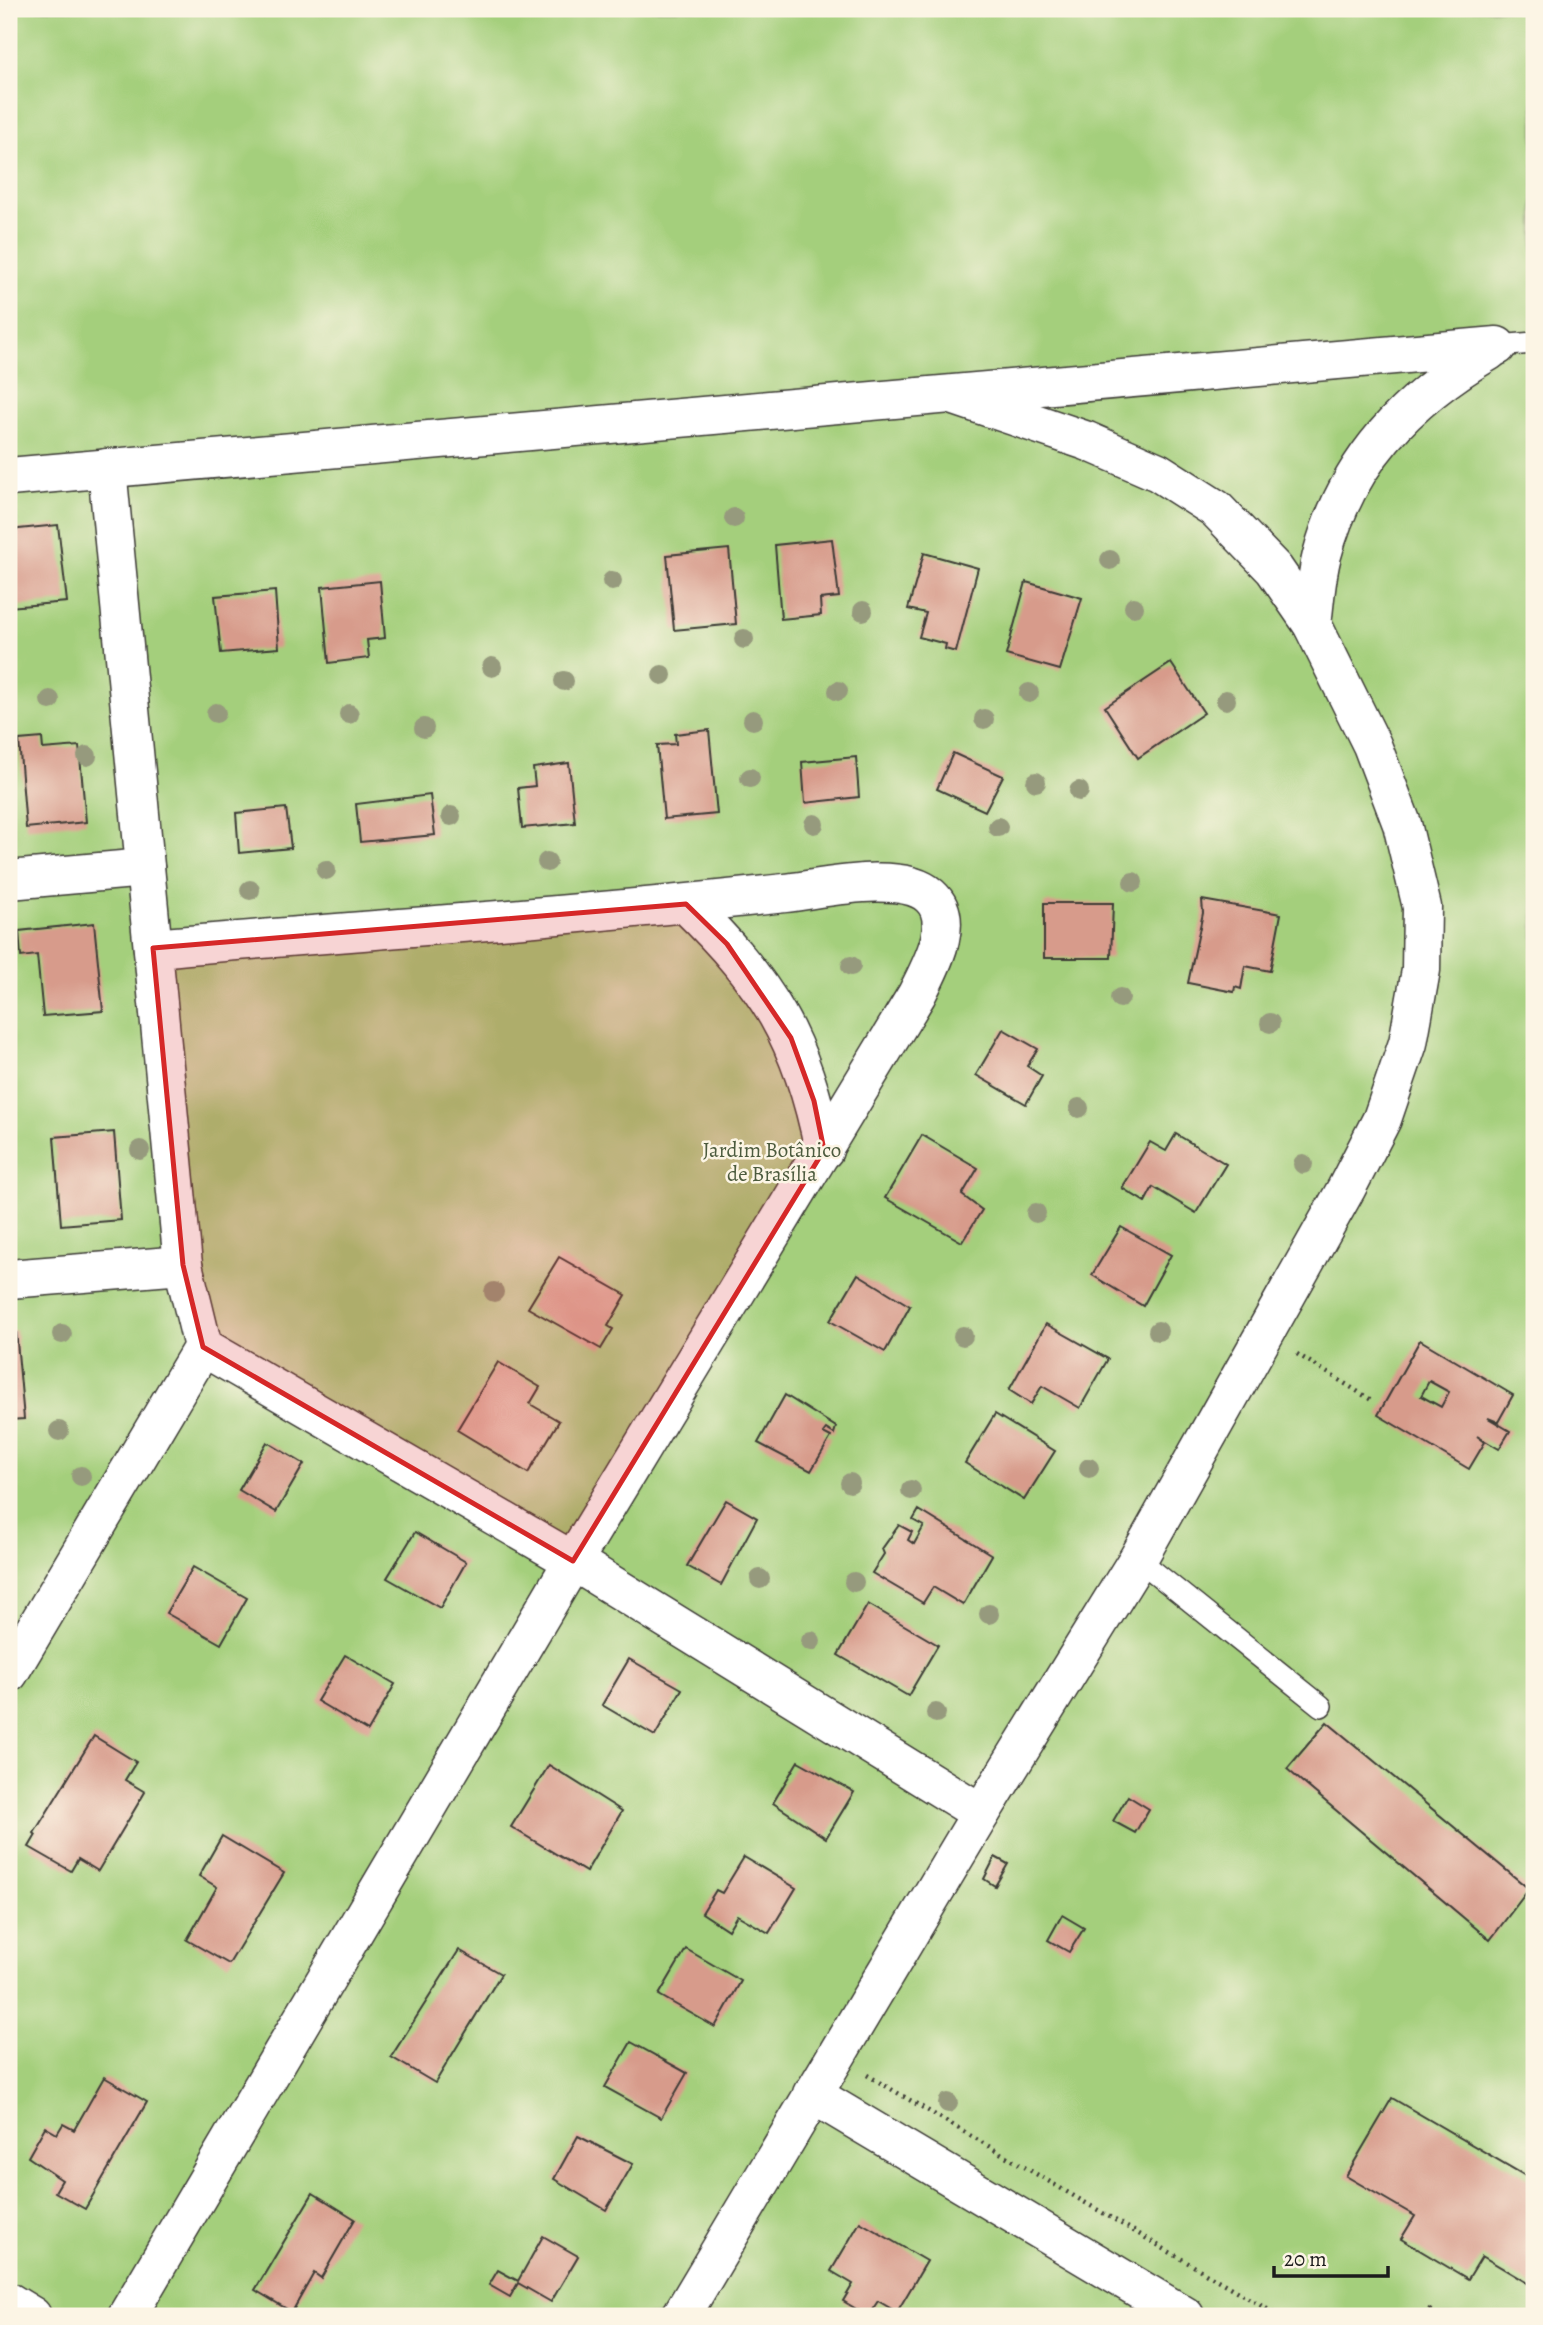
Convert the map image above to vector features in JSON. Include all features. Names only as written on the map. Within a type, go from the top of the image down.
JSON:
[{"type":"street","points":[[9,477],[1516,345]]},
{"type":"street","points":[[1312,624],[1322,557],[1340,501],[1373,450],[1410,406],[1452,372],[1516,345]]},
{"type":"street","points":[[681,2316],[981,1812],[1138,1559],[1382,1119],[1408,1043],[1421,970],[1422,907],[1402,824],[1372,745],[1312,624],[1274,569],[1216,509],[1170,479],[1087,441],[955,396]]},
{"type":"street","points":[[9,1672],[203,1347],[183,1265],[107,468]]},
{"type":"street","points":[[9,880],[145,869]]},
{"type":"street","points":[[127,2316],[573,1561],[824,1150],[923,982],[941,933],[940,911],[930,896],[915,888],[873,883],[686,904],[153,948]]},
{"type":"street","points":[[686,904],[727,944],[769,999],[792,1038],[814,1101],[824,1150]]},
{"type":"street","points":[[9,1279],[183,1265]]},
{"type":"street","points":[[203,1347],[573,1561],[981,1812]]},
{"type":"street","points":[[812,2094],[1185,2316]]},
{"type":"street","points":[[9,2302],[32,2316]]},
{"type":"lane","points":[[1138,1559],[1321,1706]]},
{"type":"path","points":[[866,2074],[1279,2316]]},
{"type":"path","points":[[1426,2316],[1431,2307]]},
{"type":"highlighted area","points":[[686,904],[727,944],[791,1038],[814,1101],[824,1150],[573,1561],[203,1347],[183,1265],[153,948]]},
{"type":"green space","name":"Jardim Botânico de Brasília","points":[[9,9],[1534,9],[1534,2316],[9,2316]]},
{"type":"building","points":[[58,525],[67,602],[9,607],[9,530]]},
{"type":"building","points":[[832,539],[839,597],[820,599],[821,615],[781,619],[775,545]]},
{"type":"building","points":[[729,549],[736,624],[674,630],[667,555]]},
{"type":"building","points":[[924,553],[978,568],[956,652],[945,649],[946,644],[919,637],[926,613],[908,609]]},
{"type":"building","points":[[380,581],[385,638],[367,640],[369,658],[329,663],[322,587]]},
{"type":"building","points":[[1026,582],[1082,598],[1060,670],[1006,655]]},
{"type":"building","points":[[275,591],[279,648],[221,653],[215,596]]},
{"type":"building","points":[[1171,663],[1204,713],[1138,758],[1105,707]]},
{"type":"building","points":[[709,730],[717,814],[664,819],[657,745],[676,744],[675,734]]},
{"type":"building","points":[[42,738],[43,749],[79,746],[86,822],[26,828],[19,740]]},
{"type":"building","points":[[953,753],[1003,776],[985,811],[937,789]]},
{"type":"building","points":[[856,757],[859,797],[805,803],[802,762]]},
{"type":"building","points":[[569,763],[575,823],[522,828],[518,788],[535,786],[533,768]]},
{"type":"building","points":[[430,795],[435,835],[360,842],[356,804]]},
{"type":"building","points":[[286,808],[291,848],[239,853],[236,813]]},
{"type":"building","points":[[1202,900],[1281,914],[1270,971],[1245,966],[1241,989],[1235,987],[1234,992],[1188,983],[1203,913]]},
{"type":"building","points":[[1044,903],[1113,903],[1111,958],[1044,958]]},
{"type":"building","points":[[94,923],[103,1011],[43,1016],[37,955],[21,957],[19,931]]},
{"type":"building","points":[[1003,1029],[1038,1049],[1027,1066],[1042,1076],[1026,1104],[976,1075]]},
{"type":"building","points":[[114,1132],[121,1220],[61,1225],[54,1137]]},
{"type":"building","points":[[1176,1134],[1226,1164],[1196,1213],[1153,1187],[1145,1202],[1122,1188],[1150,1142],[1166,1151]]},
{"type":"building","points":[[922,1135],[978,1168],[962,1195],[982,1210],[962,1242],[885,1198]]},
{"type":"building","points":[[1121,1227],[1171,1255],[1143,1306],[1092,1275]]},
{"type":"building","points":[[559,1257],[626,1295],[608,1326],[613,1329],[601,1349],[528,1308]]},
{"type":"building","points":[[858,1274],[910,1306],[885,1352],[830,1321]]},
{"type":"building","points":[[1046,1324],[1108,1359],[1080,1408],[1042,1386],[1031,1404],[1009,1390]]},
{"type":"building","points":[[16,1330],[24,1419],[9,1420],[9,1331]]},
{"type":"building","points":[[1420,1340],[1513,1395],[1498,1422],[1488,1418],[1510,1431],[1499,1449],[1477,1436],[1485,1442],[1469,1469],[1378,1415]],"holes":[[[1429,1381],[1449,1392],[1441,1407],[1421,1396]]]},
{"type":"building","points":[[498,1362],[540,1387],[530,1404],[559,1421],[528,1473],[457,1430]]},
{"type":"building","points":[[785,1395],[836,1427],[834,1434],[826,1429],[823,1433],[831,1437],[811,1471],[758,1443]]},
{"type":"building","points":[[995,1414],[1055,1451],[1024,1500],[965,1463]]},
{"type":"building","points":[[267,1442],[304,1464],[276,1512],[239,1490]]},
{"type":"building","points":[[726,1500],[757,1518],[721,1585],[687,1566]]},
{"type":"building","points":[[919,1510],[992,1555],[963,1605],[933,1587],[923,1603],[872,1573],[884,1554],[882,1549],[899,1525],[912,1532],[908,1540],[914,1544],[924,1526],[913,1520]]},
{"type":"building","points":[[415,1532],[466,1562],[440,1608],[387,1578]]},
{"type":"building","points":[[193,1567],[247,1598],[221,1644],[166,1613]]},
{"type":"building","points":[[868,1604],[938,1645],[908,1696],[838,1655]]},
{"type":"building","points":[[345,1655],[395,1684],[368,1731],[317,1701]]},
{"type":"building","points":[[629,1659],[682,1689],[655,1736],[602,1705]]},
{"type":"building","points":[[1327,1722],[1529,1889],[1490,1940],[1287,1769]]},
{"type":"building","points":[[94,1736],[136,1762],[125,1780],[145,1792],[98,1871],[78,1859],[71,1871],[29,1847],[36,1835],[34,1833]]},
{"type":"building","points":[[798,1761],[854,1792],[826,1838],[773,1803]]},
{"type":"building","points":[[549,1765],[622,1811],[586,1872],[511,1827]]},
{"type":"building","points":[[1128,1796],[1149,1809],[1135,1833],[1113,1821]]},
{"type":"building","points":[[222,1836],[284,1873],[229,1964],[187,1940],[217,1887],[199,1876]]},
{"type":"building","points":[[744,1857],[796,1888],[769,1933],[737,1915],[728,1930],[702,1913],[716,1890],[722,1893]]},
{"type":"building","points":[[995,1857],[1008,1864],[995,1886],[984,1879]]},
{"type":"building","points":[[1062,1915],[1084,1928],[1069,1952],[1048,1940]]},
{"type":"building","points":[[686,1949],[741,1981],[715,2027],[659,1995]]},
{"type":"building","points":[[459,1950],[501,1974],[435,2083],[391,2057]]},
{"type":"building","points":[[631,2042],[687,2073],[661,2118],[605,2087]]},
{"type":"building","points":[[104,2077],[147,2102],[85,2209],[55,2192],[62,2180],[28,2157],[45,2127],[57,2134],[63,2124],[74,2130]]},
{"type":"building","points":[[1392,2098],[1534,2181],[1534,2287],[1482,2256],[1468,2279],[1401,2239],[1415,2216],[1346,2176]]},
{"type":"building","points":[[578,2136],[633,2164],[606,2210],[554,2179]]},
{"type":"building","points":[[313,2193],[355,2219],[321,2278],[314,2273],[292,2312],[255,2290]]},
{"type":"building","points":[[860,2222],[927,2261],[897,2312],[878,2301],[868,2316],[843,2301],[853,2284],[831,2271]]},
{"type":"building","points":[[543,2236],[578,2256],[551,2302],[518,2283],[510,2297],[489,2285],[498,2270],[518,2281]]}]
